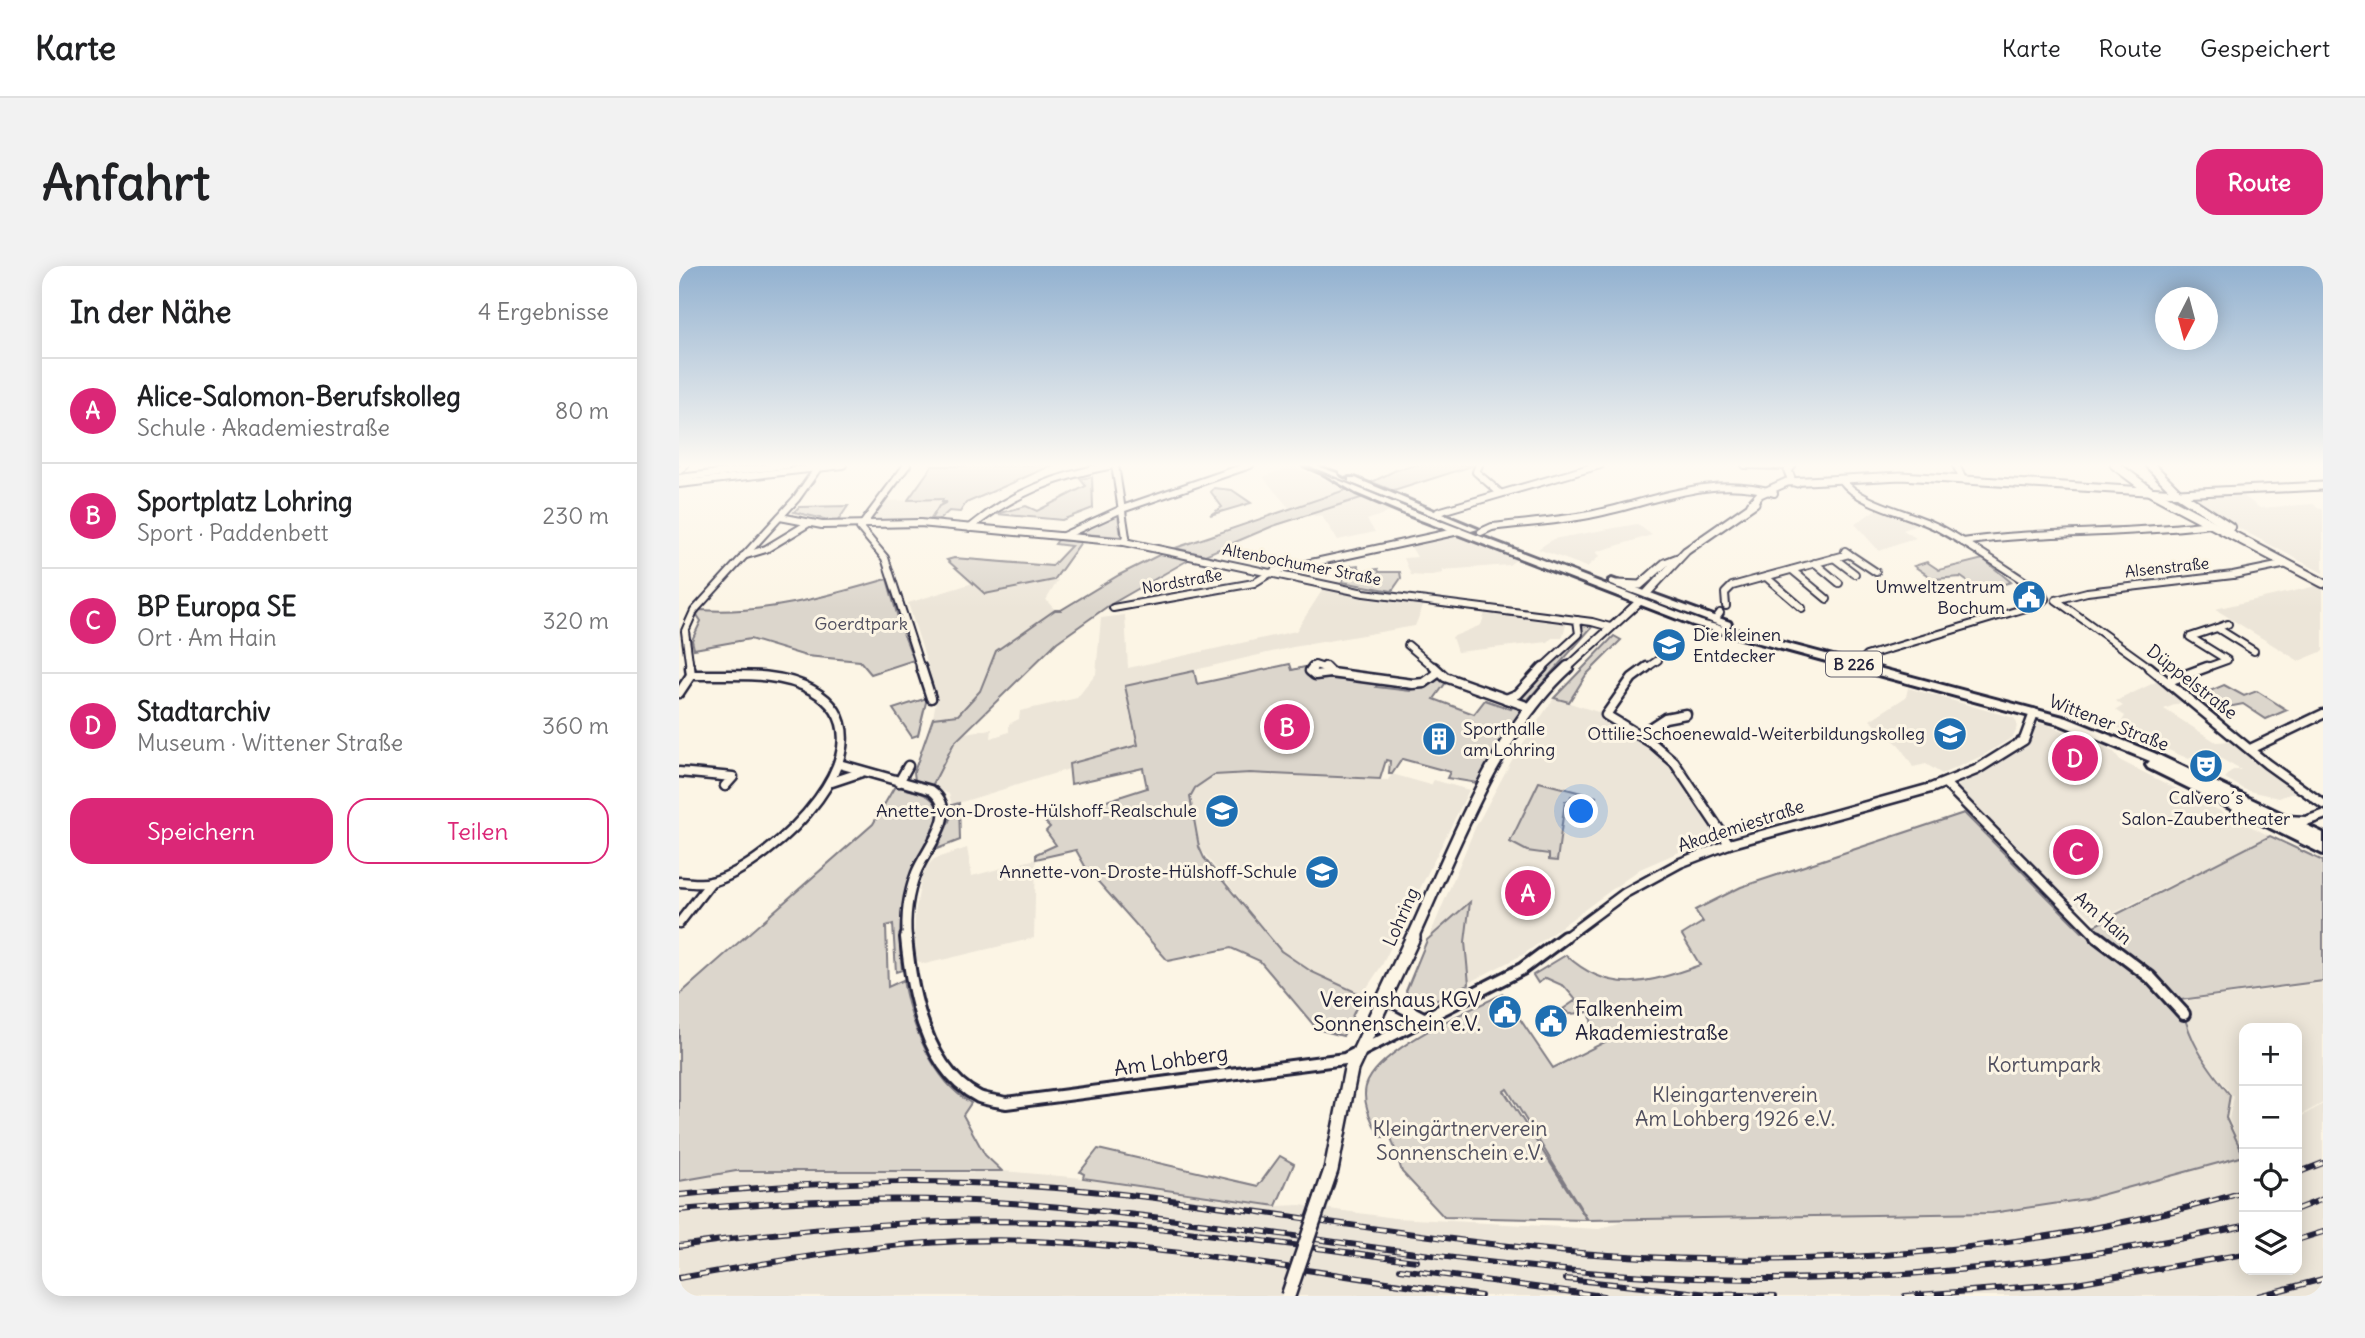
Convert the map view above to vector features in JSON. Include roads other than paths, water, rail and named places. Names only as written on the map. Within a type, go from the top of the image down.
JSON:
[{"type":"main road","name":"Wittener Straße","points":[[1413,513],[1445,526],[1457,525],[1481,532],[1616,583],[1670,614],[2033,713],[2150,756],[2323,838]]},
{"type":"main road","name":"Wittener Straße","points":[[1438,513],[1457,525],[1642,598],[1717,616],[1758,639]]},
{"type":"main road","points":[[2190,513],[2323,581]]},
{"type":"main road","points":[[2208,513],[2288,562]]},
{"type":"main road","name":"Wittener Straße","points":[[1670,614],[1702,621],[1717,616]]},
{"type":"main road","name":"Wittener Straße","points":[[2033,713],[2135,757],[2323,849]]},
{"type":"street","points":[[691,675],[682,649],[685,631],[694,611],[783,513]]},
{"type":"street","points":[[872,513],[860,530],[885,558],[931,698]]},
{"type":"street","points":[[970,528],[988,513]]},
{"type":"street","points":[[1063,537],[1113,513]]},
{"type":"street","points":[[1123,513],[1126,537],[1124,542]]},
{"type":"street","points":[[1481,532],[1492,527],[1599,513]]},
{"type":"street","points":[[1616,583],[1640,585],[1665,563],[1678,558],[1739,513]]},
{"type":"street","points":[[1859,666],[1866,656],[2039,604],[2045,599],[2041,592],[1963,541],[1905,513]]},
{"type":"street","name":"Altenbochumer Straße","points":[[780,517],[809,523],[920,523],[1124,542],[1269,575],[1364,593],[1577,620],[1609,627]]},
{"type":"street","points":[[743,556],[757,553],[809,523]]},
{"type":"street","points":[[1963,541],[2000,535],[2168,530],[2210,524]]},
{"type":"street","name":"Nordstraße","points":[[1113,608],[1254,583],[1274,570],[1457,525]]},
{"type":"street","points":[[1726,606],[1725,593],[1730,588],[1847,552],[1876,572]]},
{"type":"street","name":"Lohring","points":[[1288,1296],[1331,1170],[1351,1069],[1463,827],[1505,749],[1532,708],[1584,649],[1642,598],[1678,558]]},
{"type":"street","points":[[1834,558],[1855,575]]},
{"type":"street","name":"Alsenstraße","points":[[2058,603],[2059,597],[2080,592],[2288,562]]},
{"type":"street","points":[[1815,563],[1839,583]]},
{"type":"street","points":[[1792,570],[1827,598]]},
{"type":"street","points":[[1766,577],[1802,608]]},
{"type":"street","name":"Düppelstraße","points":[[2058,603],[2169,681],[2250,749],[2323,804]]},
{"type":"street","points":[[1506,699],[1518,694],[1562,647],[1579,634],[1577,620]]},
{"type":"street","points":[[2169,681],[2227,660],[2190,637],[2228,624]]},
{"type":"street","points":[[2217,628],[2254,650]]},
{"type":"street","points":[[1408,645],[1438,673],[1532,708]]},
{"type":"street","points":[[1658,660],[1632,678],[1605,712],[1608,718],[1639,735],[1674,762],[1729,844]]},
{"type":"street","points":[[1331,673],[1413,684],[1424,683],[1438,673]]},
{"type":"street","points":[[679,693],[691,675]]},
{"type":"street","points":[[679,923],[711,882],[770,847],[805,815],[832,782],[845,738],[841,720],[832,705],[819,694],[782,681],[691,675]]},
{"type":"street","name":"Akademiestraße","points":[[1363,1048],[1522,969],[1625,892],[1680,863],[1729,844],[1945,783],[1991,762],[2024,740],[2033,713]]},
{"type":"street","points":[[1639,735],[1665,718],[1686,714]]},
{"type":"street","points":[[2250,749],[2323,715]]},
{"type":"street","points":[[839,764],[899,782],[908,766]]},
{"type":"street","points":[[679,772],[733,777],[725,786]]},
{"type":"street","points":[[832,782],[863,772]]},
{"type":"street","name":"Am Lohberg","points":[[899,782],[931,790],[940,796],[945,814],[917,870],[908,905],[905,944],[908,974],[920,1012],[951,1076],[964,1090],[981,1100],[1006,1102],[1345,1059],[1363,1048]]},
{"type":"street","name":"Am Hain","points":[[1945,783],[2089,931],[2150,976],[2184,1014]]},
{"type":"street","name":"Düppelstraße","points":[[2304,789],[2323,796]]},
{"type":"street","points":[[2284,820],[2320,817],[2323,838],[2302,840]]},
{"type":"street","points":[[679,882],[711,882]]},
{"type":"street","points":[[1386,998],[1425,1018]]},
{"type":"tram line","points":[[1422,513],[1442,521]]},
{"type":"railway","points":[[2302,1171],[2323,1163]]},
{"type":"railway","points":[[679,1195],[846,1183],[1009,1185],[1182,1201],[1426,1236],[1548,1250],[1689,1259],[1769,1259],[1849,1257],[2009,1242],[2167,1213],[2239,1193]]},
{"type":"railway","points":[[2302,1207],[2323,1199]]},
{"type":"railway","points":[[679,1210],[845,1200],[1011,1203],[1170,1219],[1488,1262],[1647,1276],[1722,1279],[1797,1279],[1947,1271],[2096,1253],[2239,1227]]},
{"type":"railway","points":[[679,1246],[863,1226],[1002,1221],[1094,1224],[1187,1232],[1417,1261]]},
{"type":"railway","points":[[2302,1238],[2323,1232]]},
{"type":"railway","points":[[679,1278],[811,1256],[899,1245],[988,1240],[1033,1241],[1145,1249],[1481,1296]]},
{"type":"railway","points":[[1905,1296],[2076,1283],[2239,1255]]},
{"type":"railway","points":[[1400,1269],[1603,1296]]},
{"type":"railway","points":[[1566,1279],[1709,1294],[1775,1296]]},
{"type":"railway","points":[[2258,1296],[2323,1279]]},
{"type":"place","name":"Umweltzentrum Bochum","points":[[2029,597]]},
{"type":"place","name":"Die kleinen Entdecker","points":[[1669,645]]},
{"type":"place","name":"Sportplatz Lohring","points":[[1287,727]]},
{"type":"place","name":"Ottilie-Schoenewald-Weiterbildungskolleg","points":[[1950,734]]},
{"type":"place","name":"Sporthalle am Lohring","points":[[1439,739]]},
{"type":"place","name":"Stadtarchiv","points":[[2075,758]]},
{"type":"place","name":"Calvero´s Salon-Zaubertheater","points":[[2206,766]]},
{"type":"place","name":"Anette-von-Droste-Hülshoff-Realschule","points":[[1222,811]]},
{"type":"place","name":"BP Europa SE","points":[[2076,852]]},
{"type":"place","name":"Annette-von-Droste-Hülshoff-Schule","points":[[1322,872]]},
{"type":"place","name":"Alice-Salomon-Berufskolleg","points":[[1528,893]]},
{"type":"place","name":"Vereinshaus KGV Sonnenschein e.V.","points":[[1505,1012]]},
{"type":"place","name":"Falkenheim Akademiestraße","points":[[1551,1021]]},
{"type":"park label","name":"Goerdtpark","points":[[861,624]]},
{"type":"park label","name":"Kortumpark","points":[[2044,1065]]},
{"type":"park label","name":"Kleingartenverein Am Lohberg 1926 e.V.","points":[[1735,1107]]},
{"type":"park label","name":"Kleingärtnerverein Sonnenschein e.V.","points":[[1460,1141]]}]
